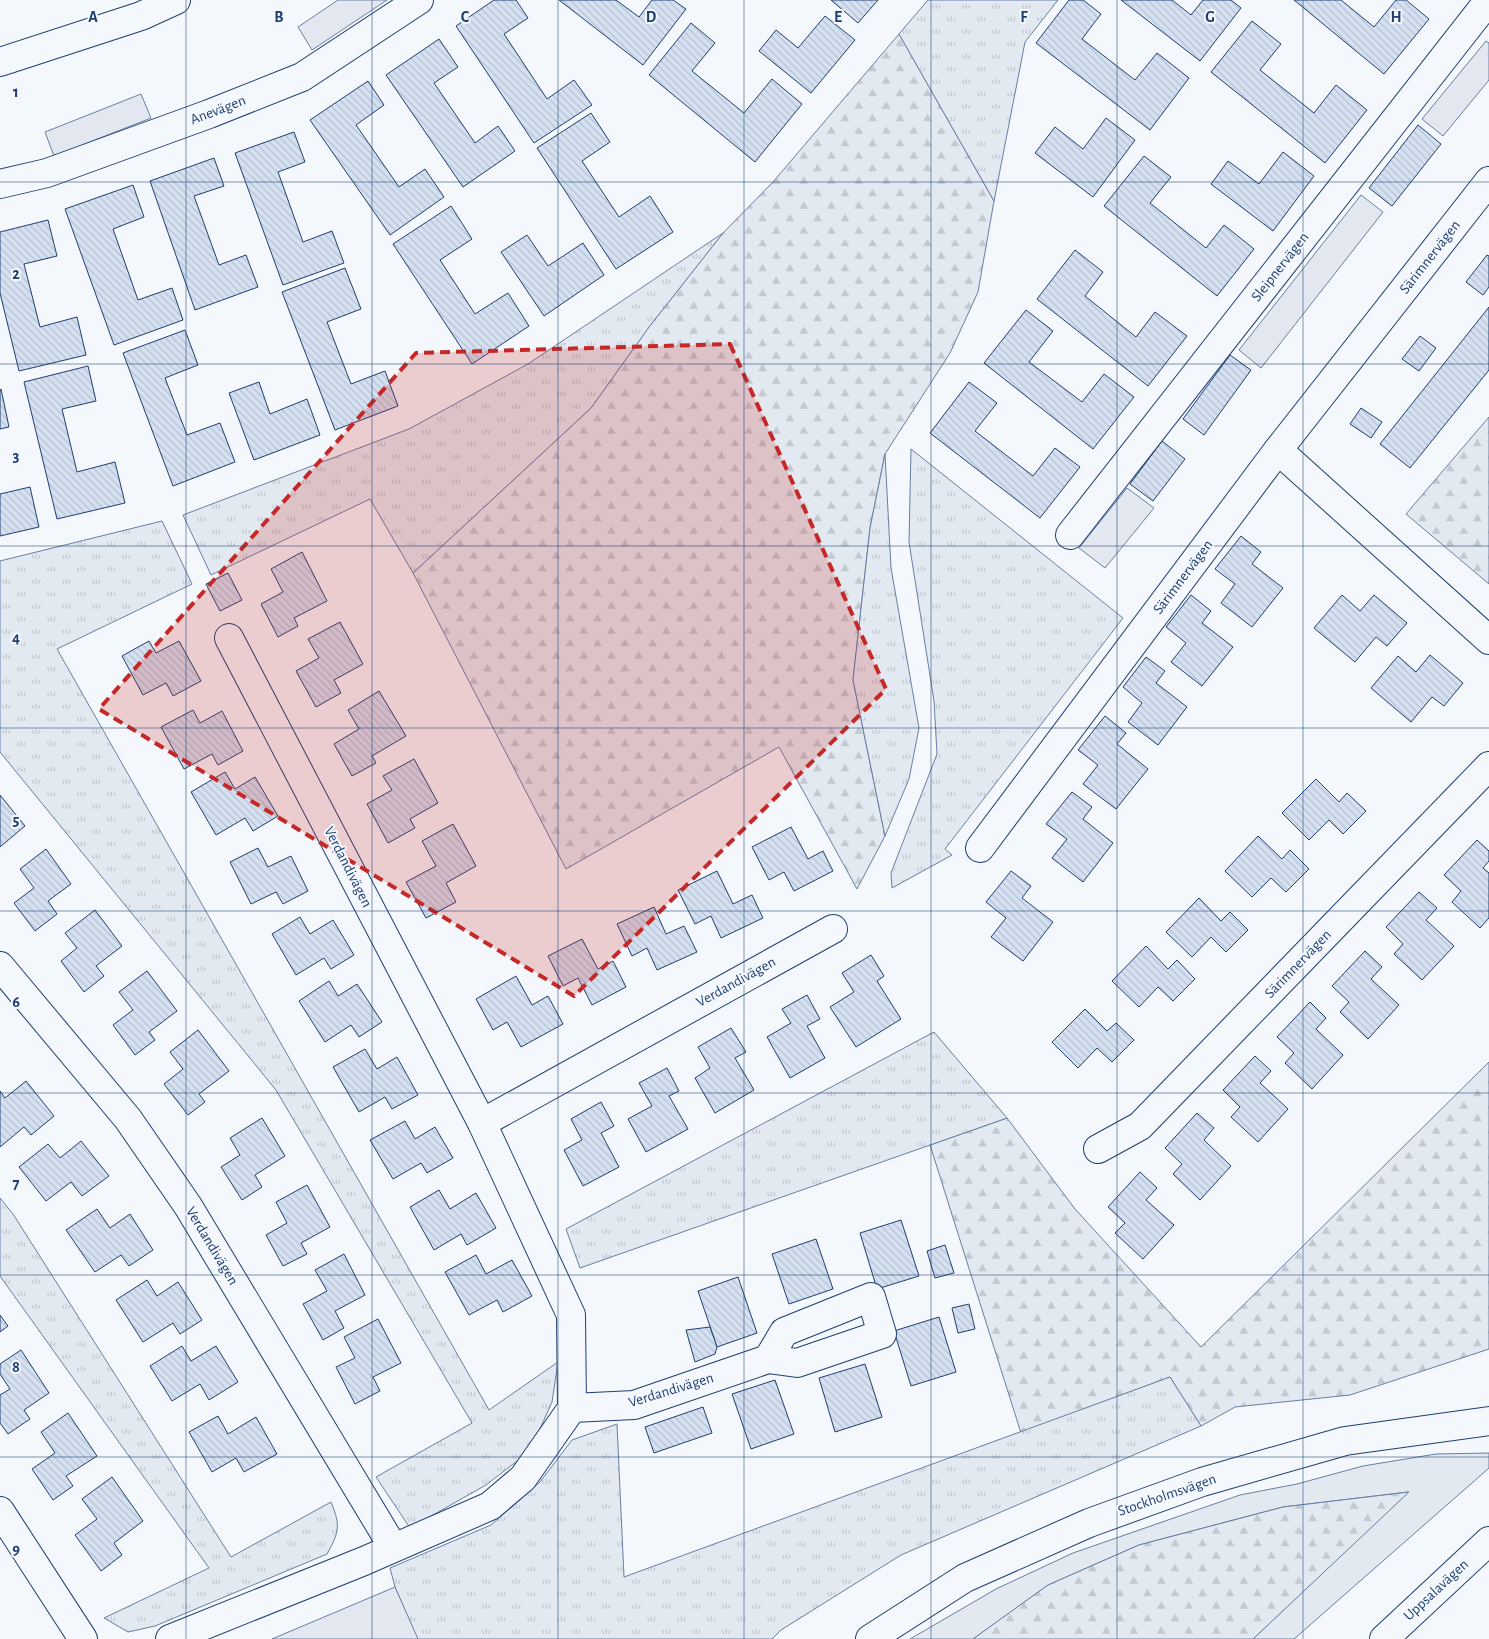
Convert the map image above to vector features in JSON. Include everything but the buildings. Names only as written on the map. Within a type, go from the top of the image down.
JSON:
[{"type":"main road","points":[[0,62],[141,16],[176,0]]},
{"type":"main road","name":"Anevägen","points":[[0,184],[65,166],[209,114],[302,77],[419,0]]},
{"type":"main road","name":"Sleipnervägen","points":[[1070,535],[1489,0]]},
{"type":"main road","name":"Särimnervägen","points":[[980,848],[1278,450],[1489,182]]},
{"type":"main road","points":[[1278,450],[1489,640]]},
{"type":"main road","name":"Verdandivägen","points":[[229,638],[482,1123],[571,1315],[572,1408],[634,1405],[768,1359]]},
{"type":"main road","name":"Särimnervägen","points":[[1098,1149],[1140,1126],[1489,766]]},
{"type":"main road","name":"Verdandivägen","points":[[482,1123],[833,929]]},
{"type":"main road","name":"Verdandivägen","points":[[0,966],[128,1119],[188,1206],[394,1547]]},
{"type":"main road","points":[[170,1639],[490,1506],[523,1478],[572,1408]]},
{"type":"main road","name":"Stockholmsvägen","points":[[870,1639],[965,1578],[1089,1523],[1202,1482],[1345,1441],[1489,1421]]},
{"type":"main road","points":[[0,1511],[83,1639]]},
{"type":"main road","name":"Uppsalavägen","points":[[1384,1639],[1489,1541]]},
{"type":"highlighted area","points":[[730,344],[886,689],[574,996],[99,709],[416,353]]},
{"type":"green space","points":[[928,0],[1058,0],[1025,42],[994,201],[899,34]]},
{"type":"green space","points":[[899,34],[994,201],[978,292],[950,353],[885,454],[870,528],[853,680],[885,836],[857,889],[779,747],[566,869],[413,573],[591,408],[649,327],[723,233],[773,182]]},
{"type":"green space","points":[[723,233],[649,327],[591,408],[413,573],[370,499],[211,575],[183,515],[409,429],[528,364]]},
{"type":"green space","points":[[1489,417],[1489,584],[1406,514]]},
{"type":"green space","points":[[911,449],[1123,618],[945,849],[952,855],[892,888],[891,873],[937,754],[934,701],[909,542]]},
{"type":"green space","points":[[885,454],[891,568],[919,728],[909,779],[885,836],[853,680],[870,528]]},
{"type":"green space","points":[[162,521],[192,584],[57,649],[489,1410],[558,1362],[552,1402],[530,1451],[486,1485],[410,1528],[376,1477],[472,1423],[276,1090],[0,752],[0,561]]},
{"type":"green space","points":[[934,1032],[1007,1118],[580,1268],[566,1229]]},
{"type":"green space","points":[[1489,1062],[1489,1349],[1350,1395],[1235,1407],[1201,1426],[1170,1377],[1021,1433],[930,1145],[1007,1118],[1075,1209],[1201,1347]]},
{"type":"green space","points":[[0,1198],[13,1214],[231,1557],[331,1502],[336,1517],[337,1529],[327,1554],[155,1626],[128,1632],[104,1618],[209,1568],[0,1276]]},
{"type":"green space","points":[[1170,1377],[1201,1426],[901,1555],[781,1630],[772,1639],[417,1639],[395,1587],[390,1568],[491,1525],[540,1482],[572,1440],[617,1424],[624,1577]]},
{"type":"green space","points":[[1489,1453],[1489,1468],[1294,1639],[1253,1639],[1408,1492],[1283,1507],[1139,1545],[1048,1585],[973,1639],[910,1639],[996,1589],[1073,1553],[1240,1495],[1297,1484],[1363,1466],[1436,1454]]},
{"type":"green space","points":[[1409,1492],[1253,1639],[973,1639],[1048,1585],[1139,1545],[1283,1507]]},
{"type":"shaded area","points":[[338,0],[387,0],[312,50],[298,27]]},
{"type":"shaded area","points":[[1486,41],[1489,43],[1489,80],[1443,136],[1422,119]]},
{"type":"shaded area","points":[[141,94],[151,118],[54,156],[45,132]]},
{"type":"shaded area","points":[[1361,195],[1383,212],[1261,368],[1239,350]]},
{"type":"shaded area","points":[[1127,488],[1154,508],[1105,568],[1079,548]]},
{"type":"shaded area","points":[[395,1587],[418,1639],[272,1639]]}]
